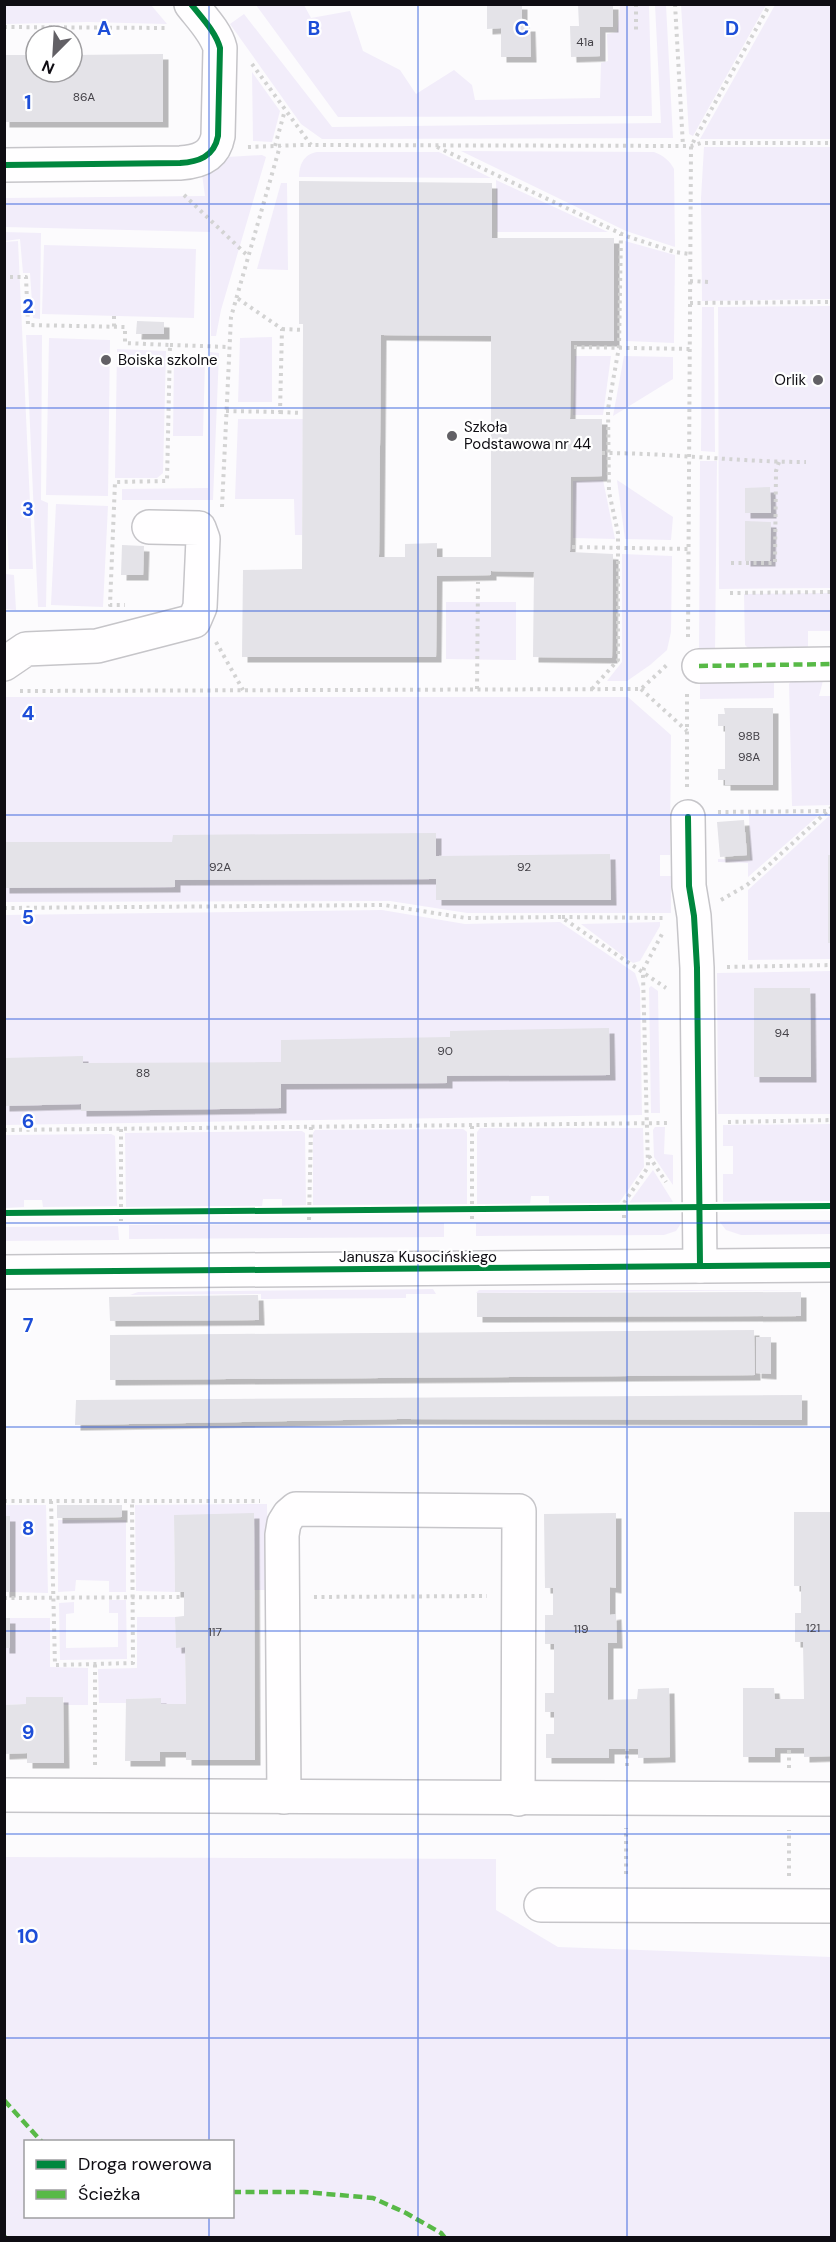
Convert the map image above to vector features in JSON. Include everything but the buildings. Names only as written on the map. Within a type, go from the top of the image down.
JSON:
[{"type":"street","points":[[4,165],[180,163],[197,162],[203,159],[213,148],[218,136],[220,48],[218,40],[199,14]]},
{"type":"street","points":[[10,678],[26,649],[97,646],[194,621],[200,607],[203,539],[199,528],[149,527]]},
{"type":"street","points":[[687,665],[831,664]]},
{"type":"street","points":[[687,815],[689,886],[694,916],[697,968],[700,1266]]},
{"type":"street","name":"Janusza Kusocińskiego","points":[[4,1272],[831,1265]]},
{"type":"street","points":[[284,1797],[282,1535],[284,1523],[296,1509],[337,1508],[519,1511],[518,1799]]},
{"type":"street","points":[[4,1795],[831,1799]]},
{"type":"street","points":[[541,1905],[831,1906]]},
{"type":"path","points":[[636,4],[636,33]]},
{"type":"path","points":[[675,4],[682,146]]},
{"type":"path","points":[[770,4],[691,146],[687,815],[831,810]]},
{"type":"path","points":[[4,27],[105,26],[191,29],[199,14]]},
{"type":"path","points":[[251,62],[311,146]]},
{"type":"path","points":[[275,146],[285,110]]},
{"type":"path","points":[[213,148],[434,145],[691,146],[701,143],[831,143]]},
{"type":"path","points":[[434,145],[621,234],[675,252],[690,254]]},
{"type":"path","points":[[203,539],[222,509],[231,317],[280,146]]},
{"type":"path","points":[[180,163],[182,193],[249,257]]},
{"type":"path","points":[[592,689],[618,660],[618,533],[609,492],[608,409],[619,347],[621,234]]},
{"type":"path","points":[[10,277],[26,277],[28,325],[125,327],[125,344],[229,347]]},
{"type":"path","points":[[690,281],[710,282]]},
{"type":"path","points":[[237,298],[282,329],[303,330]]},
{"type":"path","points":[[690,303],[831,302]]},
{"type":"path","points":[[114,316],[114,327]]},
{"type":"path","points":[[280,412],[282,329]]},
{"type":"path","points":[[129,605],[110,604],[115,482],[167,481],[170,345]]},
{"type":"path","points":[[574,347],[690,349]]},
{"type":"path","points":[[226,411],[303,413]]},
{"type":"path","points":[[602,453],[689,456],[735,461],[806,462]]},
{"type":"path","points":[[734,454],[735,461]]},
{"type":"path","points":[[731,564],[775,563],[776,471],[779,462]]},
{"type":"path","points":[[572,547],[688,549]]},
{"type":"path","points":[[477,690],[478,582]]},
{"type":"path","points":[[730,593],[831,592]]},
{"type":"path","points":[[198,613],[243,690]]},
{"type":"path","points":[[10,678],[243,690],[641,689],[687,665]]},
{"type":"path","points":[[641,689],[687,731]]},
{"type":"path","points":[[694,916],[747,885],[831,810]]},
{"type":"path","points":[[4,908],[384,905],[466,918],[665,918],[664,930],[643,974],[648,1167],[624,1203],[624,1218]]},
{"type":"path","points":[[561,917],[697,1008]]},
{"type":"path","points":[[697,968],[831,965]]},
{"type":"path","points":[[4,1130],[831,1120]]},
{"type":"path","points":[[472,1124],[472,1219]]},
{"type":"path","points":[[309,1220],[310,1126]]},
{"type":"path","points":[[121,1129],[121,1221]]},
{"type":"path","points":[[612,1208],[635,1208]]},
{"type":"path","points":[[460,1209],[484,1209]]},
{"type":"path","points":[[298,1210],[321,1210]]},
{"type":"path","points":[[109,1212],[133,1212]]},
{"type":"path","points":[[4,1501],[271,1501],[289,1515]]},
{"type":"path","points":[[51,1501],[55,1665],[133,1664],[132,1501]]},
{"type":"path","points":[[282,1597],[519,1596]]},
{"type":"path","points":[[4,1598],[184,1597]]},
{"type":"path","points":[[95,1664],[95,1796]]},
{"type":"shaded area","points":[[4,5],[151,5],[167,24],[88,22],[5,24]]},
{"type":"shaded area","points":[[256,5],[304,5],[311,18],[350,11],[363,51],[400,70],[416,94],[454,70],[472,85],[475,100],[600,98],[601,63],[608,61],[607,34],[617,32],[620,6],[649,5],[652,116],[338,117]]},
{"type":"shaded area","points":[[655,5],[666,5],[673,138],[322,139],[301,124],[230,24],[244,14],[332,127],[661,123]]},
{"type":"shaded area","points":[[681,5],[766,5],[693,136],[689,134]]},
{"type":"shaded area","points":[[775,5],[831,5],[831,139],[700,139]]},
{"type":"shaded area","points":[[252,72],[280,111],[272,142],[253,141]]},
{"type":"shaded area","points":[[704,147],[831,147],[831,299],[702,301],[701,198]]},
{"type":"shaded area","points":[[461,151],[654,152],[668,161],[674,169],[675,247],[626,231]]},
{"type":"shaded area","points":[[439,152],[491,178],[299,177],[303,161],[312,153]]},
{"type":"shaded area","points":[[262,155],[266,157],[221,310],[216,336],[211,336],[210,232],[5,227],[5,198],[205,196],[202,174],[227,157]]},
{"type":"shaded area","points":[[496,180],[608,232],[497,232]]},
{"type":"shaded area","points":[[281,183],[287,183],[288,270],[257,269]]},
{"type":"shaded area","points":[[4,232],[41,233],[40,319],[33,318],[30,273],[23,273],[20,239],[5,241]]},
{"type":"shaded area","points":[[18,241],[33,569],[9,569],[4,467],[4,242]]},
{"type":"shaded area","points":[[625,241],[675,255],[674,343],[626,341]]},
{"type":"shaded area","points":[[44,245],[196,249],[194,318],[42,314]]},
{"type":"shaded area","points":[[831,306],[831,588],[719,589],[718,307]]},
{"type":"shaded area","points":[[702,307],[714,307],[715,452],[701,451]]},
{"type":"shaded area","points":[[26,335],[42,335],[41,500],[48,503],[46,607],[38,607]]},
{"type":"shaded area","points":[[272,337],[272,402],[238,402],[240,338]]},
{"type":"shaded area","points":[[49,338],[110,340],[108,496],[46,495]]},
{"type":"shaded area","points":[[117,349],[166,351],[163,473],[157,478],[115,478]]},
{"type":"shaded area","points":[[210,352],[219,353],[213,500],[122,500],[122,489],[208,488]]},
{"type":"shaded area","points":[[575,356],[611,356],[603,415],[573,415]]},
{"type":"shaded area","points":[[624,356],[673,357],[673,379],[613,416]]},
{"type":"shaded area","points":[[174,359],[205,360],[203,436],[173,436]]},
{"type":"shaded area","points":[[238,419],[303,419],[302,535],[295,535],[294,499],[235,499]]},
{"type":"shaded area","points":[[700,461],[717,461],[715,654],[699,654]]},
{"type":"shaded area","points":[[603,480],[615,539],[573,538],[573,481]]},
{"type":"shaded area","points":[[617,480],[673,517],[671,540],[625,539]]},
{"type":"shaded area","points":[[56,504],[108,506],[103,607],[51,605]]},
{"type":"shaded area","points":[[4,534],[6,574],[14,575],[16,610],[5,609]]},
{"type":"shaded area","points":[[622,554],[672,556],[671,632],[667,650],[650,665],[627,681],[607,681],[622,662]]},
{"type":"shaded area","points":[[831,593],[831,631],[808,631],[808,654],[755,655],[745,645],[744,594]]},
{"type":"shaded area","points":[[446,602],[516,602],[516,660],[446,659]]},
{"type":"shaded area","points":[[825,673],[819,696],[831,696],[831,805],[792,806],[789,684],[796,674]]},
{"type":"shaded area","points":[[700,674],[774,674],[774,698],[700,699]]},
{"type":"shaded area","points":[[4,697],[628,697],[671,735],[670,855],[660,855],[660,876],[671,876],[671,913],[467,913],[390,901],[5,902]]},
{"type":"shaded area","points":[[749,814],[819,815],[748,877],[748,863],[718,862],[718,859],[750,860]]},
{"type":"shaded area","points":[[830,815],[831,959],[748,960],[748,890]]},
{"type":"shaded area","points":[[382,910],[465,924],[560,922],[635,973],[640,988],[642,1115],[5,1125],[4,915]]},
{"type":"shaded area","points":[[660,922],[660,926],[640,961],[633,963],[581,924]]},
{"type":"shaded area","points":[[831,971],[831,1114],[718,1114],[717,973]]},
{"type":"shaded area","points":[[651,986],[658,991],[660,1113],[651,1113],[649,988]]},
{"type":"shaded area","points":[[831,1124],[831,1202],[723,1202],[723,1174],[733,1174],[733,1146],[723,1146],[723,1125]]},
{"type":"shaded area","points":[[655,1127],[665,1127],[664,1154],[673,1155],[673,1185],[654,1157],[653,1130]]},
{"type":"shaded area","points":[[480,1128],[643,1128],[644,1167],[619,1203],[549,1204],[549,1196],[531,1196],[530,1204],[477,1204],[477,1132]]},
{"type":"shaded area","points":[[463,1129],[467,1132],[467,1204],[313,1205],[313,1133],[315,1130]]},
{"type":"shaded area","points":[[302,1131],[305,1133],[306,1205],[282,1206],[282,1199],[263,1199],[262,1206],[126,1207],[125,1133]]},
{"type":"shaded area","points":[[111,1134],[115,1136],[117,1206],[43,1207],[42,1200],[24,1200],[24,1207],[5,1208],[5,1135]]},
{"type":"shaded area","points":[[653,1170],[673,1202],[629,1203]]},
{"type":"shaded area","points":[[831,1220],[831,1234],[741,1235],[726,1230],[719,1221]]},
{"type":"shaded area","points":[[682,1222],[676,1231],[664,1235],[476,1236],[476,1223]]},
{"type":"shaded area","points":[[444,1223],[444,1237],[129,1239],[129,1225]]},
{"type":"shaded area","points":[[118,1226],[119,1240],[5,1241],[5,1227]]},
{"type":"shaded area","points":[[433,1289],[436,1294],[406,1294],[406,1298],[261,1299],[261,1294],[130,1295],[138,1292]]},
{"type":"shaded area","points":[[479,1290],[805,1290],[476,1293]]},
{"type":"shaded area","points":[[267,1504],[268,1590],[254,1590],[174,1515],[175,1592],[136,1591],[135,1505]]},
{"type":"shaded area","points":[[4,1505],[46,1505],[48,1593],[10,1592],[10,1516],[5,1516]]},
{"type":"shaded area","points":[[58,1520],[126,1520],[126,1592],[109,1592],[109,1581],[76,1580],[75,1591],[58,1592]]},
{"type":"shaded area","points":[[109,1600],[126,1600],[127,1659],[60,1660],[59,1603],[74,1602],[74,1613],[66,1614],[66,1648],[118,1647],[118,1613],[109,1613]]},
{"type":"shaded area","points":[[137,1617],[175,1617],[176,1647],[185,1647],[186,1704],[161,1704],[161,1698],[126,1699],[126,1703],[99,1703],[98,1669],[137,1668]]},
{"type":"shaded area","points":[[10,1618],[50,1618],[50,1667],[88,1668],[88,1705],[64,1705],[63,1697],[26,1704],[5,1705],[4,1648],[10,1648]]},
{"type":"shaded area","points":[[5,1857],[496,1859],[496,1910],[558,1947],[831,1957],[831,2237],[5,2237]]},
{"type":"marked path","points":[[699,666],[832,664]]},
{"type":"marked path","points":[[4,2100],[40,2140]]},
{"type":"marked path","points":[[234,2192],[305,2192],[373,2198],[406,2213],[441,2233],[445,2238]]},
{"type":"cycle path","points":[[4,165],[180,163],[199,160],[209,154],[218,136],[220,48],[212,30],[191,4]]},
{"type":"cycle path","points":[[688,817],[689,886],[694,916],[697,968],[700,1266]]},
{"type":"cycle path","points":[[4,1213],[832,1206]]},
{"type":"cycle path","points":[[4,1272],[832,1265]]},
{"type":"place","name":"Boiska szkolne","points":[[106,360]]},
{"type":"place","name":"Orlik","points":[[818,380]]},
{"type":"place","name":"Szkoła Podstawowa nr 44","points":[[452,436]]}]
